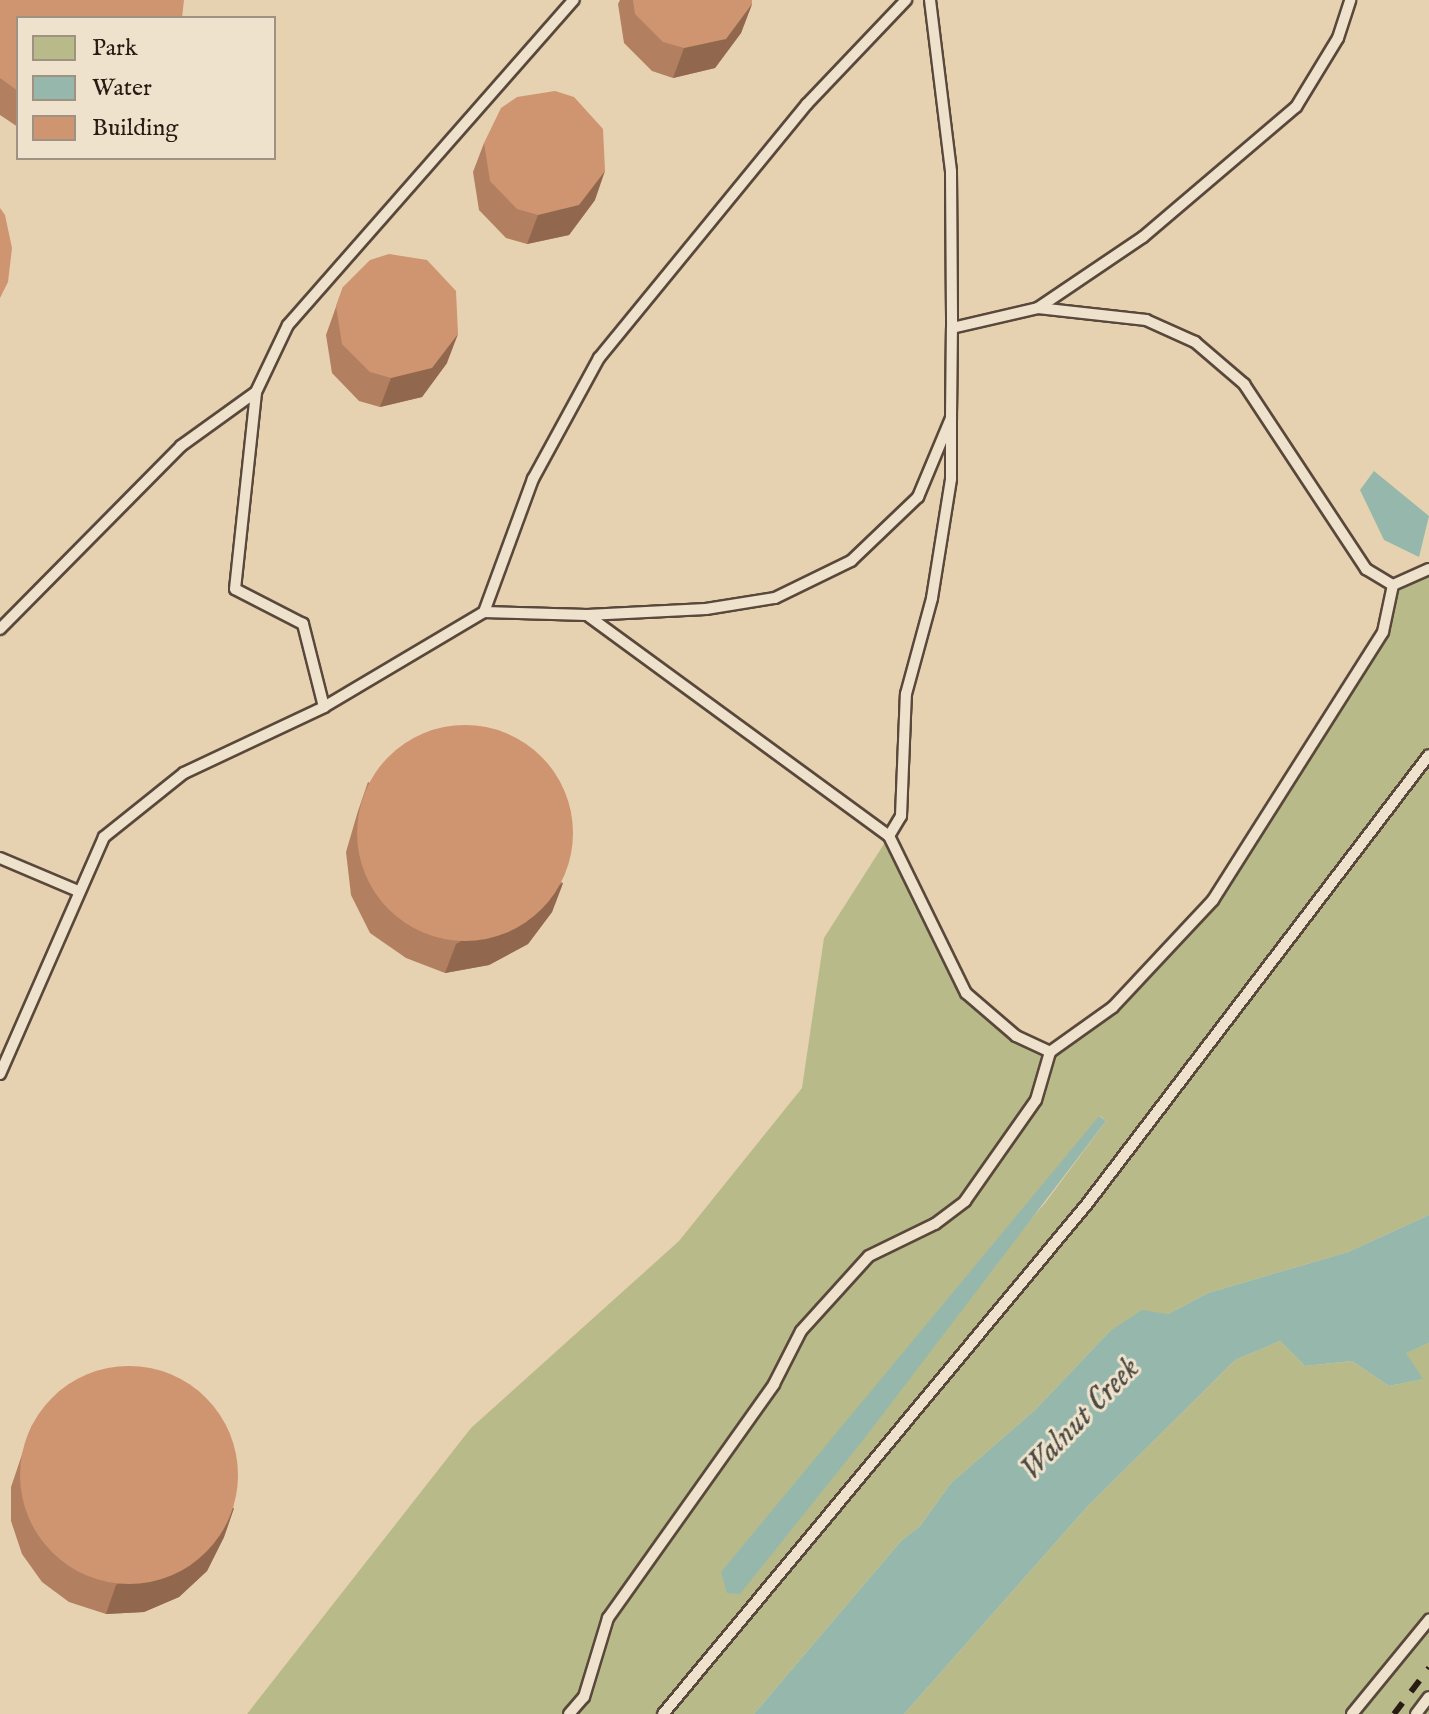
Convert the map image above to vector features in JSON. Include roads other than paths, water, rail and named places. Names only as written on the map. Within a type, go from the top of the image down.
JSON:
[{"type":"lane","points":[[324,707],[303,624],[235,589],[256,392],[288,325],[574,0]]},
{"type":"lane","points":[[484,612],[533,479],[599,358],[807,104],[906,0]]},
{"type":"lane","points":[[889,836],[901,816],[906,694],[932,598],[951,479],[951,172],[930,0]]},
{"type":"lane","points":[[1038,308],[1143,237],[1296,107],[1338,38],[1350,0]]},
{"type":"lane","points":[[952,328],[1038,308],[1146,320],[1195,342],[1244,384],[1366,569],[1393,585]]},
{"type":"lane","points":[[0,629],[181,446],[256,392]]},
{"type":"lane","points":[[0,1074],[104,837],[184,773],[324,707],[484,612],[587,615],[706,609],[775,598],[851,561],[918,497],[951,418]]},
{"type":"lane","points":[[1393,585],[1429,569]]},
{"type":"lane","points":[[569,1714],[584,1697],[608,1618],[774,1384],[801,1331],[869,1256],[935,1224],[965,1201],[1036,1100],[1050,1052],[1113,1007],[1213,900],[1383,632],[1393,585]]},
{"type":"lane","points":[[587,615],[889,836],[966,993],[1016,1036],[1050,1052]]},
{"type":"lane","points":[[663,1714],[1087,1204],[1429,755]]},
{"type":"lane","points":[[0,858],[78,891]]},
{"type":"lane","points":[[1352,1714],[1429,1620]]},
{"type":"lane","points":[[1416,1714],[1429,1697]]},
{"type":"water","points":[[1374,471],[1429,516],[1419,557],[1384,540],[1360,490]]},
{"type":"water","points":[[1099,1116],[1106,1121],[864,1439],[740,1594],[727,1593],[721,1572]]},
{"type":"water","name":"Walnut Creek","points":[[1429,1215],[1429,1343],[1406,1353],[1423,1379],[1389,1386],[1352,1361],[1305,1366],[1280,1341],[1235,1360],[1086,1508],[904,1714],[754,1714],[901,1541],[920,1526],[951,1483],[1036,1409],[1110,1331],[1142,1310],[1168,1314],[1208,1293],[1348,1252]]},
{"type":"railway","points":[[1394,1714],[1429,1668]]}]
